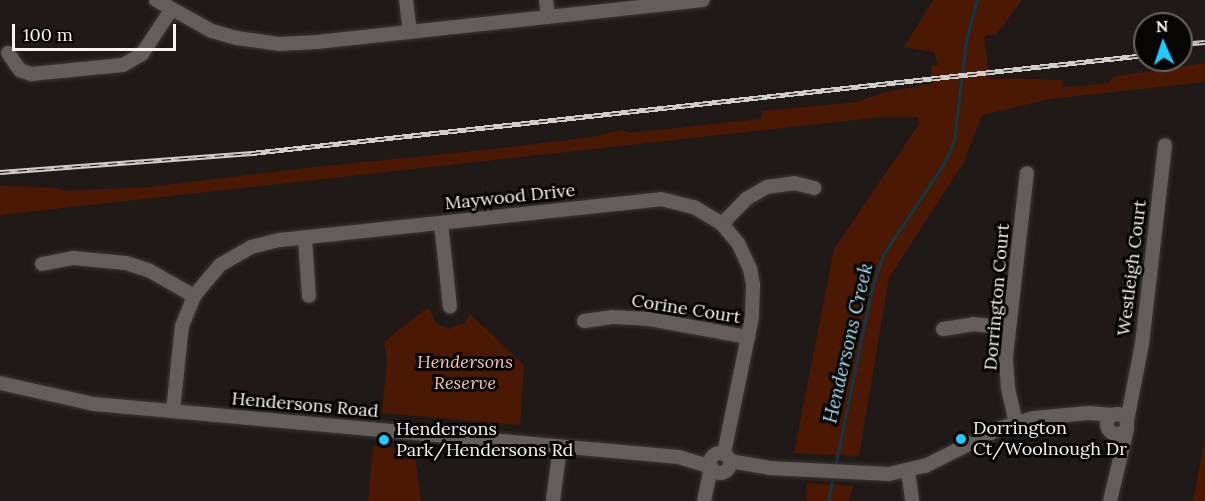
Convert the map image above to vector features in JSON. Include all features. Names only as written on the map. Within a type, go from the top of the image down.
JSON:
[{"type":"street","points":[[156,0],[212,31],[259,42],[297,44],[703,0]]},
{"type":"street","points":[[406,0],[410,32]]},
{"type":"street","points":[[546,0],[548,17]]},
{"type":"street","points":[[8,53],[20,70],[31,74],[123,65],[142,54],[171,10]]},
{"type":"street","name":"Westleigh Court","points":[[1117,423],[1133,395],[1142,344],[1165,146]]},
{"type":"street","name":"Dorrington Court","points":[[1016,423],[1006,371],[1027,173]]},
{"type":"street","points":[[722,224],[746,199],[767,187],[794,183],[814,188]]},
{"type":"street","name":"Maywood Drive","points":[[173,411],[182,326],[194,296],[220,265],[237,254],[267,242],[660,199],[694,207],[722,224],[738,243],[750,269],[754,303],[720,464]]},
{"type":"street","points":[[441,223],[450,307]]},
{"type":"street","points":[[305,238],[309,296]]},
{"type":"street","points":[[42,264],[73,258],[126,263],[150,271],[194,296]]},
{"type":"street","name":"Corine Court","points":[[584,321],[613,317],[649,319],[747,337]]},
{"type":"street","points":[[944,329],[973,324],[1009,328]]},
{"type":"street","name":"Hendersons Road","points":[[0,386],[79,401],[680,457],[720,464]]},
{"type":"street","points":[[705,501],[720,464],[861,474],[908,471],[944,459],[994,431],[1016,423],[1034,418],[1071,414],[1117,423],[1118,465],[1110,501]]},
{"type":"street","points":[[553,501],[560,446]]},
{"type":"street","points":[[908,471],[912,501]]},
{"type":"green space","points":[[933,0],[1022,0],[996,35],[987,35],[984,38],[990,78],[1062,80],[1062,87],[1084,86],[1108,83],[1113,77],[1146,72],[1193,72],[1193,65],[1205,63],[1205,82],[1050,99],[982,115],[964,162],[889,278],[859,456],[794,453],[834,249],[919,124],[919,117],[882,117],[0,215],[0,186],[58,188],[65,191],[150,187],[494,149],[592,137],[622,130],[630,133],[761,119],[763,111],[856,102],[886,92],[932,84],[931,66],[938,65],[934,52],[904,47]]},
{"type":"green space","name":"Hendersons Reserve","points":[[428,307],[436,323],[448,329],[464,323],[470,314],[524,365],[520,425],[382,413],[387,359],[384,342]]},
{"type":"green space","points":[[1205,437],[1205,501],[1193,501]]},
{"type":"green space","points":[[373,446],[414,450],[421,501],[368,501]]},
{"type":"green space","points":[[807,483],[854,486],[848,501],[806,501]]},
{"type":"waterway","name":"Hendersons Creek","points":[[836,462],[872,287],[884,253],[943,165],[954,141],[966,40],[977,0]]},
{"type":"waterway","name":"Hendersons Creek","points":[[828,501],[832,482]]},
{"type":"railway","points":[[1193,43],[1205,42]]},
{"type":"railway","points":[[0,172],[252,153],[1133,56]]},
{"type":"place","name":"Dorrington Ct/Woolnough Dr","points":[[961,439]]},
{"type":"place","name":"Hendersons Park/Hendersons Rd","points":[[384,440]]}]
